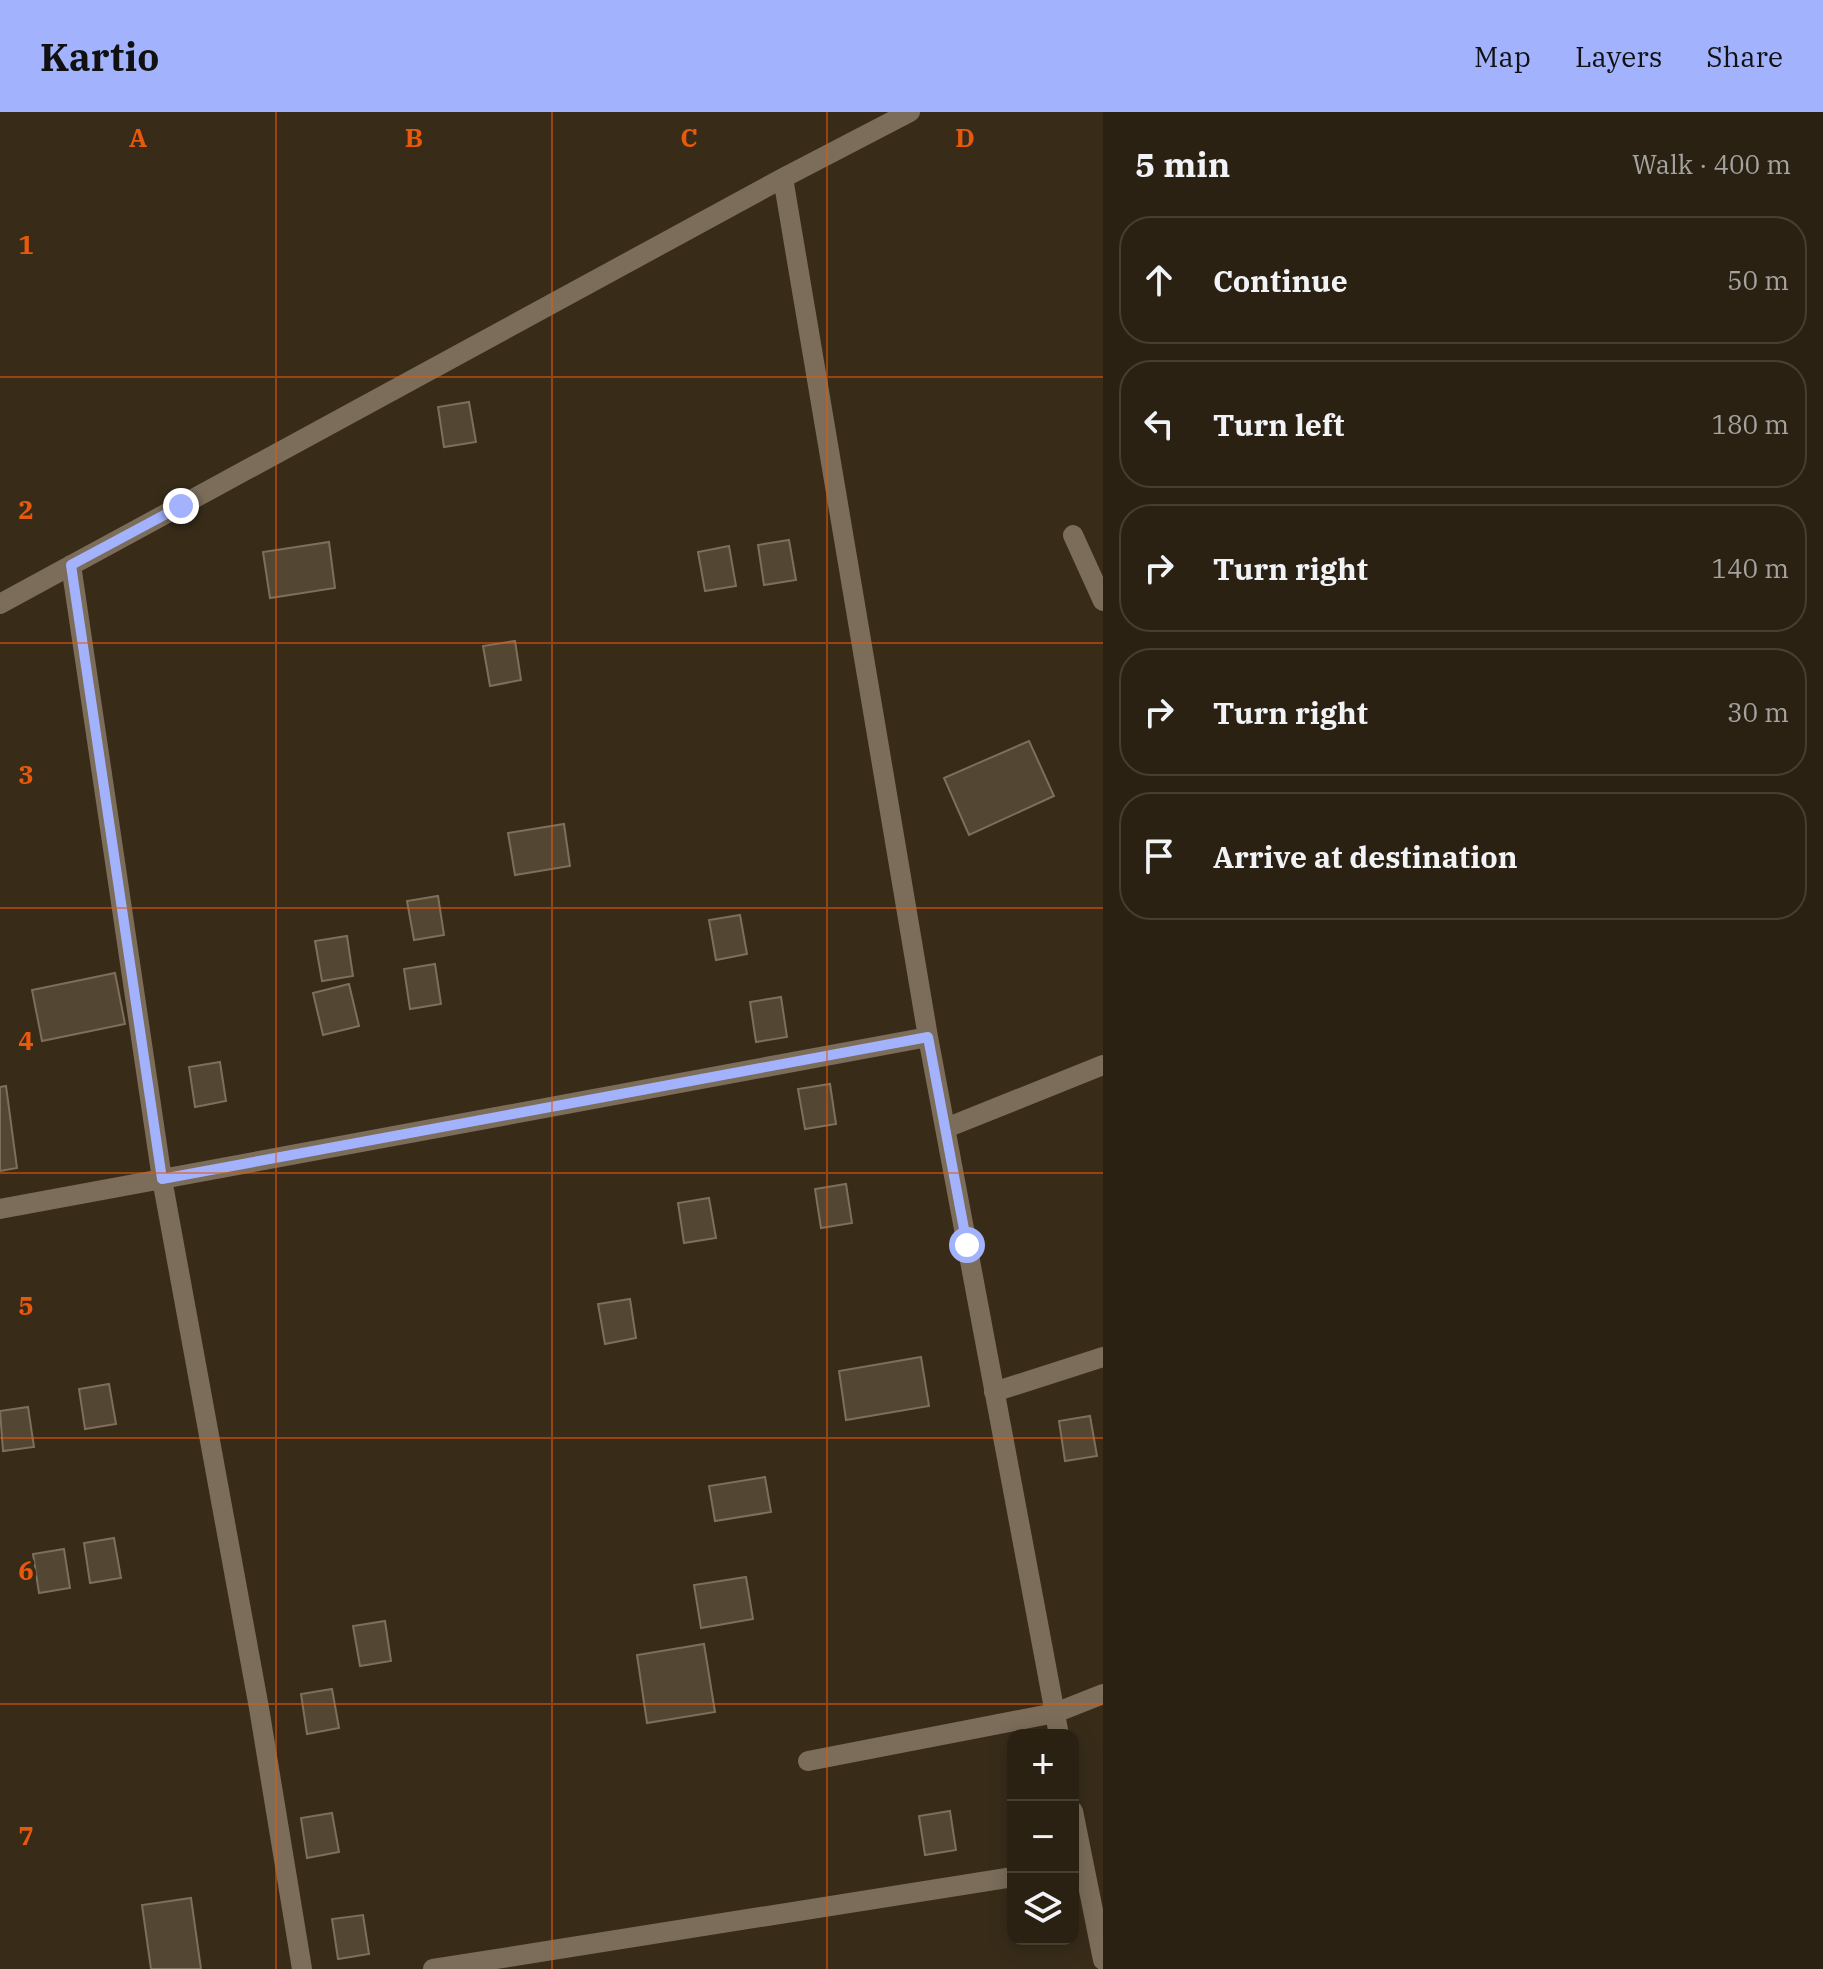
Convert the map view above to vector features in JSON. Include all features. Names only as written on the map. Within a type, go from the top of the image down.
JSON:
[{"type":"street","points":[[0,604],[910,112]]},
{"type":"street","points":[[783,178],[928,1037],[1058,1729]]},
{"type":"street","points":[[1073,535],[1103,601]]},
{"type":"street","points":[[71,565],[162,1179],[259,1708],[302,1969]]},
{"type":"street","points":[[0,1209],[928,1037]]},
{"type":"street","points":[[946,1128],[1103,1065]]},
{"type":"street","points":[[994,1392],[1103,1357]]},
{"type":"street","points":[[808,1761],[1055,1713],[1103,1694]]},
{"type":"street","points":[[1079,1870],[1103,1960]]},
{"type":"street","points":[[433,1969],[1007,1878]]},
{"type":"building","points":[[469,402],[476,442],[444,447],[438,407]]},
{"type":"building","points":[[789,540],[796,580],[764,585],[758,545]]},
{"type":"building","points":[[329,542],[335,588],[270,598],[263,552]]},
{"type":"building","points":[[729,546],[736,586],[705,591],[698,552]]},
{"type":"building","points":[[515,641],[521,680],[490,686],[483,646]]},
{"type":"building","points":[[1029,741],[1054,796],[969,835],[944,778]]},
{"type":"building","points":[[564,824],[570,866],[515,875],[508,833]]},
{"type":"building","points":[[438,896],[444,935],[414,940],[407,901]]},
{"type":"building","points":[[740,915],[747,954],[716,960],[709,920]]},
{"type":"building","points":[[347,936],[353,976],[322,981],[315,941]]},
{"type":"building","points":[[435,964],[441,1004],[410,1009],[404,969]]},
{"type":"building","points":[[115,973],[125,1024],[42,1041],[32,990]]},
{"type":"building","points":[[349,984],[359,1026],[323,1035],[313,993]]},
{"type":"building","points":[[781,997],[787,1037],[756,1042],[750,1002]]},
{"type":"building","points":[[220,1062],[226,1101],[195,1107],[189,1067]]},
{"type":"building","points":[[830,1084],[836,1124],[805,1129],[798,1089]]},
{"type":"building","points":[[6,1086],[17,1168],[0,1171],[0,1087]]},
{"type":"building","points":[[846,1184],[852,1223],[821,1228],[815,1189]]},
{"type":"building","points":[[709,1198],[716,1238],[684,1243],[678,1203]]},
{"type":"building","points":[[630,1299],[636,1338],[605,1344],[598,1304]]},
{"type":"building","points":[[921,1357],[929,1406],[846,1420],[839,1371]]},
{"type":"building","points":[[109,1384],[116,1424],[85,1429],[79,1389]]},
{"type":"building","points":[[28,1407],[34,1447],[3,1451],[0,1411]]},
{"type":"building","points":[[1090,1416],[1097,1456],[1065,1461],[1059,1421]]},
{"type":"building","points":[[765,1477],[771,1512],[715,1521],[709,1486]]},
{"type":"building","points":[[114,1538],[121,1578],[90,1583],[84,1543]]},
{"type":"building","points":[[64,1549],[70,1588],[39,1593],[33,1554]]},
{"type":"building","points":[[746,1577],[753,1619],[701,1628],[694,1585]]},
{"type":"building","points":[[385,1621],[391,1661],[360,1666],[353,1626]]},
{"type":"building","points":[[704,1644],[715,1712],[647,1723],[637,1655]]},
{"type":"building","points":[[332,1689],[339,1728],[307,1734],[301,1694]]},
{"type":"building","points":[[950,1811],[956,1850],[925,1855],[919,1816]]},
{"type":"building","points":[[332,1813],[339,1852],[307,1858],[301,1818]]},
{"type":"building","points":[[191,1898],[201,1969],[151,1969],[142,1905]]},
{"type":"building","points":[[363,1915],[369,1954],[338,1959],[332,1919]]},
{"type":"route","points":[[181,506],[71,565],[162,1179],[928,1037],[967,1245]]}]
